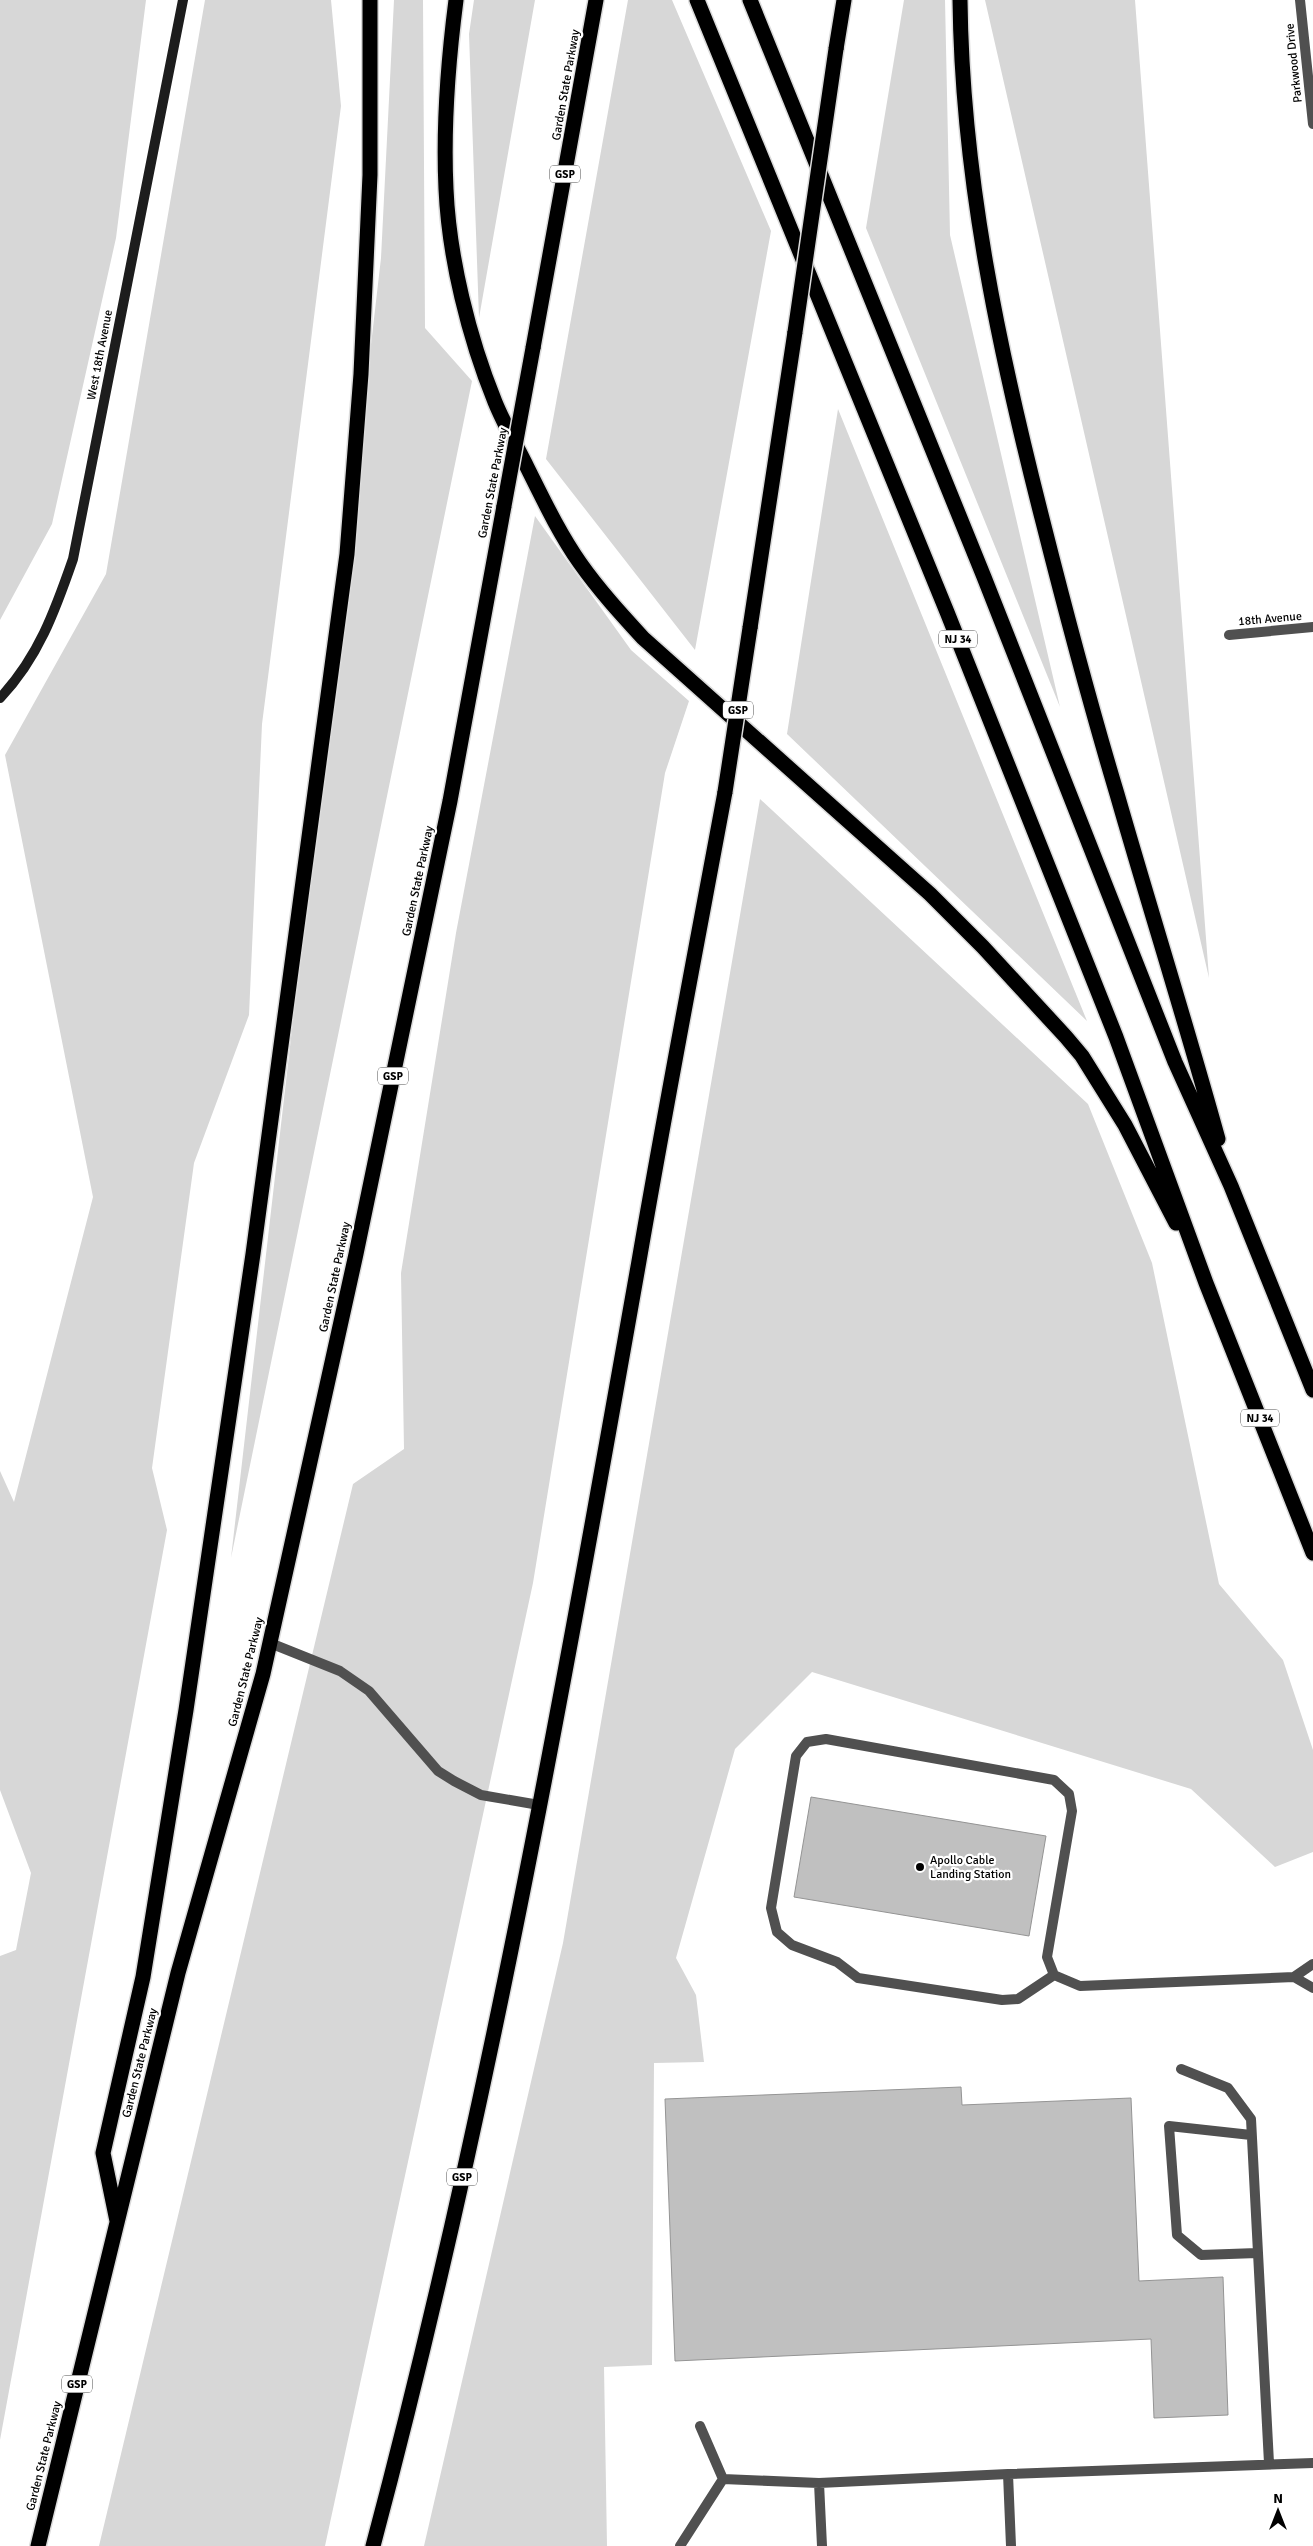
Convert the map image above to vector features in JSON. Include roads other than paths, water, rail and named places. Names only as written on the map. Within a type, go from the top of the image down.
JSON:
[{"type":"highway","points":[[117,2222],[103,2153],[143,1977],[186,1710],[253,1254],[347,554],[361,374],[369,185],[370,0]]},
{"type":"highway","points":[[456,0],[446,137],[446,190],[451,238],[472,335],[495,403],[549,511],[579,561],[603,593],[643,638],[930,894],[983,947],[1066,1037],[1082,1056],[1126,1125],[1206,1283]]},
{"type":"highway","name":"Garden State Parkway","points":[[38,2546],[178,1973],[270,1643],[356,1254],[446,820],[596,0]]},
{"type":"highway","name":"NJ 34","points":[[697,0],[1021,797],[1116,1037],[1206,1283],[1313,1553]]},
{"type":"highway","points":[[750,0],[984,577],[1175,1062],[1231,1186],[1313,1390]]},
{"type":"highway","name":"GSP","points":[[373,2546],[428,2325],[481,2090],[540,1805],[725,792],[844,0]]},
{"type":"highway","points":[[960,0],[964,105],[972,178],[984,262],[1015,411],[1061,594],[1116,793],[1195,1053],[1231,1186]]},
{"type":"street","name":"West 18th Avenue","points":[[0,698],[25,667],[41,642],[54,615],[73,559],[183,0]]},
{"type":"street","name":"Parkwood Drive","points":[[1300,0],[1313,124]]},
{"type":"street","name":"18th Avenue","points":[[1230,635],[1313,627]]},
{"type":"street","points":[[270,1643],[340,1672],[369,1691],[438,1771],[454,1781],[481,1795],[540,1805]]},
{"type":"street","points":[[1054,1975],[1018,1999],[1002,2000],[877,1981],[858,1978],[838,1962],[792,1945],[778,1932],[771,1908],[772,1899],[796,1756],[807,1742],[826,1739],[1036,1775],[1054,1780],[1069,1794],[1072,1811],[1046,1957],[1054,1975],[1080,1986],[1294,1977],[1313,1964]]},
{"type":"street","points":[[1294,1977],[1313,1988]]},
{"type":"street","points":[[1180,2069],[1228,2088],[1250,2119],[1270,2463]]},
{"type":"street","points":[[1251,2135],[1170,2126],[1177,2235],[1201,2255],[1257,2253]]},
{"type":"street","points":[[700,2426],[724,2478]]},
{"type":"street","points":[[724,2478],[819,2484],[1008,2474],[1270,2463],[1313,2463]]},
{"type":"street","points":[[1008,2474],[1012,2546]]},
{"type":"street","points":[[680,2546],[724,2478]]},
{"type":"street","points":[[819,2484],[822,2546]]},
{"type":"place","name":"Apollo Cable Landing Station","points":[[920,1867]]}]
